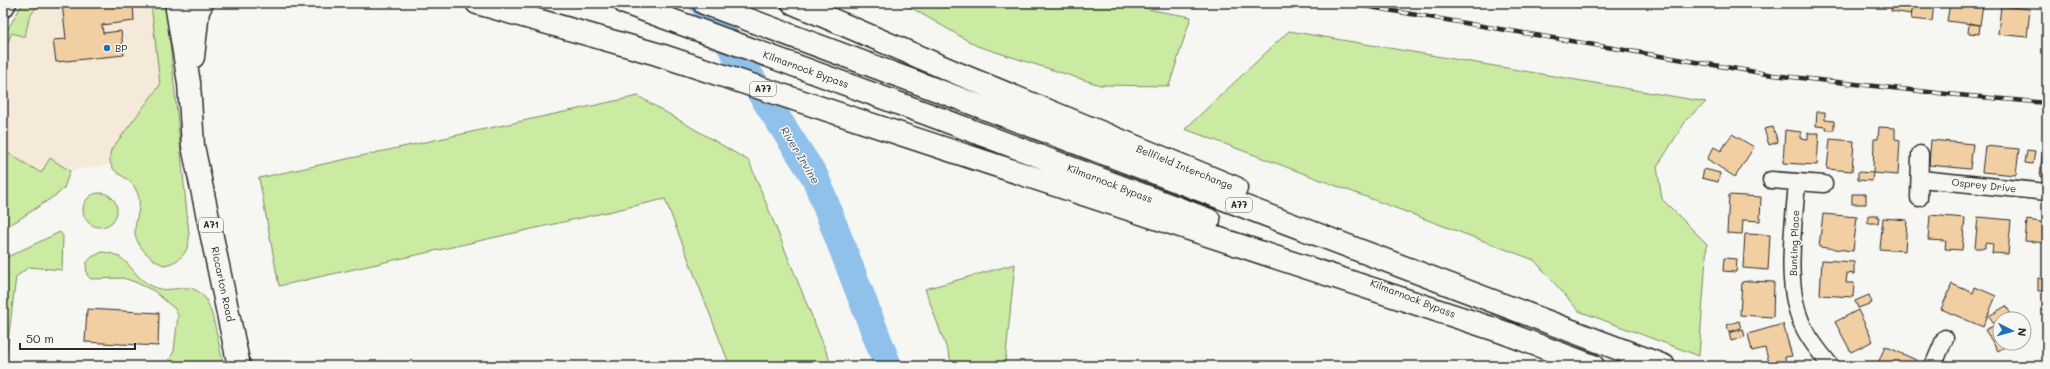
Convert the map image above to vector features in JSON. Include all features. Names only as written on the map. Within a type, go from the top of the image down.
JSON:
[{"type":"main road","name":"Riccarton Road","points":[[176,3],[189,83],[193,146],[239,366]]},
{"type":"main road","name":"Riccarton Road","points":[[189,83],[198,11],[202,3]]},
{"type":"main road","name":"A77","points":[[477,3],[657,54],[1512,335]]},
{"type":"main road","name":"A77","points":[[704,3],[814,43],[1664,366]]},
{"type":"main road","name":"Bellfield Interchange","points":[[793,3],[959,74],[1270,202],[1520,312]]},
{"type":"main road","name":"Kilmarnock Bypass","points":[[632,6],[840,82],[1593,366]]},
{"type":"street","points":[[1918,198],[1921,179],[1920,154]]},
{"type":"street","name":"Osprey Drive","points":[[1921,179],[2047,192]]},
{"type":"street","points":[[1771,180],[1824,184]]},
{"type":"street","name":"Bunting Place","points":[[1797,182],[1791,272],[1795,303],[1804,328],[1820,353],[1831,366]]},
{"type":"street","points":[[1933,366],[1945,338]]},
{"type":"shaded area","points":[[39,3],[151,3],[160,85],[111,150],[111,164],[70,171],[50,158],[41,173],[3,150],[3,52],[12,33],[25,37],[29,18]]},
{"type":"green space","points":[[23,3],[39,3],[29,18],[25,37],[12,33],[3,52],[3,37]]},
{"type":"green space","points":[[151,3],[166,3],[189,234],[188,246],[183,255],[170,264],[164,265],[149,256],[137,241],[135,230],[139,209],[138,194],[127,179],[117,173],[111,165],[110,158],[111,150],[160,85]]},
{"type":"green space","points":[[903,3],[1133,3],[1152,10],[1191,17],[1169,86],[1100,85],[977,46]]},
{"type":"green space","points":[[1289,31],[1706,102],[1687,119],[1657,167],[1662,199],[1707,244],[1699,356],[1579,311],[1534,260],[1185,129]]},
{"type":"green space","points":[[638,96],[749,161],[832,366],[730,366],[665,199],[279,286],[259,178]]},
{"type":"green space","points":[[3,150],[41,173],[50,158],[70,171],[64,188],[59,193],[15,222],[3,228]]},
{"type":"green space","points":[[100,193],[106,194],[112,198],[116,204],[116,216],[112,222],[106,226],[100,227],[94,226],[88,222],[84,216],[83,210],[84,204],[88,198],[94,194]]},
{"type":"green space","points":[[60,232],[63,236],[62,270],[29,267],[16,277],[5,366],[3,366],[3,259]]},
{"type":"green space","points":[[102,252],[111,253],[118,256],[142,279],[154,287],[159,289],[190,288],[202,294],[211,312],[224,366],[166,366],[174,351],[178,315],[175,309],[154,291],[135,282],[123,278],[91,279],[87,275],[86,263],[92,257]]},
{"type":"green space","points":[[1015,264],[1005,364],[1033,366],[953,366],[925,289]]},
{"type":"building","points":[[62,3],[133,3],[134,21],[102,25],[103,33],[121,31],[124,55],[56,62],[53,40],[66,39]]},
{"type":"building","points":[[1892,3],[1913,3],[1911,14],[1891,11]]},
{"type":"building","points":[[1913,3],[1934,3],[1932,21],[1911,19]]},
{"type":"building","points":[[1950,3],[1983,4],[1980,25],[1947,21]]},
{"type":"building","points":[[2001,6],[2030,9],[2027,37],[1998,34]]},
{"type":"building","points":[[2047,14],[2047,43],[2044,43]]},
{"type":"building","points":[[1969,23],[1980,25],[1979,34],[1968,33]]},
{"type":"building","points":[[1817,112],[1825,112],[1825,120],[1834,121],[1834,130],[1826,130],[1827,127],[1816,126]]},
{"type":"building","points":[[1773,127],[1778,142],[1769,145],[1764,129]]},
{"type":"building","points":[[1879,127],[1895,128],[1895,139],[1900,140],[1898,175],[1873,173],[1874,139],[1878,139]]},
{"type":"building","points":[[1785,130],[1801,132],[1801,138],[1808,139],[1808,133],[1819,133],[1817,165],[1783,163]]},
{"type":"building","points":[[1732,134],[1754,147],[1735,177],[1707,159],[1714,147],[1721,151]]},
{"type":"building","points":[[1830,139],[1854,141],[1852,171],[1827,169]]},
{"type":"building","points":[[1931,140],[1973,144],[1970,169],[1929,165]]},
{"type":"building","points":[[1985,146],[2019,149],[2016,175],[1982,172]]},
{"type":"building","points":[[2043,147],[2047,148],[2047,177],[2040,177]]},
{"type":"building","points":[[2027,150],[2035,151],[2033,164],[2025,163]]},
{"type":"building","points":[[1704,169],[1720,173],[1718,182],[1702,178]]},
{"type":"building","points":[[1858,172],[1873,173],[1872,181],[1858,180]]},
{"type":"building","points":[[1852,194],[1866,194],[1866,204],[1852,204]]},
{"type":"building","points":[[1729,195],[1761,197],[1760,221],[1743,220],[1742,234],[1727,233]]},
{"type":"building","points":[[1823,214],[1857,217],[1853,251],[1819,247]]},
{"type":"building","points":[[1930,215],[1965,218],[1962,250],[1945,249],[1946,241],[1928,240]]},
{"type":"building","points":[[1868,216],[1879,216],[1878,223],[1868,223]]},
{"type":"building","points":[[1978,217],[2011,220],[2008,254],[1992,253],[1993,244],[1985,243],[1985,248],[1975,248]]},
{"type":"building","points":[[1883,218],[1907,220],[1905,251],[1880,249]]},
{"type":"building","points":[[2027,220],[2047,223],[2047,243],[2025,241]]},
{"type":"building","points":[[1745,234],[1770,235],[1768,270],[1743,268]]},
{"type":"building","points":[[1724,258],[1737,259],[1736,272],[1723,271]]},
{"type":"building","points":[[1822,260],[1854,262],[1854,274],[1847,273],[1846,283],[1854,283],[1853,297],[1820,295]]},
{"type":"building","points":[[2038,278],[2047,279],[2047,291],[2038,291]]},
{"type":"building","points":[[1742,282],[1774,282],[1773,317],[1740,315]]},
{"type":"building","points":[[1952,284],[1973,293],[1975,287],[1996,296],[1983,327],[1941,309]]},
{"type":"building","points":[[1869,295],[1872,303],[1858,308],[1855,301]]},
{"type":"building","points":[[2006,306],[2009,311],[1998,311]]},
{"type":"building","points":[[2044,306],[2047,306],[2047,315],[2044,315]]},
{"type":"building","points":[[87,309],[159,313],[158,346],[85,342]]},
{"type":"building","points":[[1858,310],[1873,341],[1851,352],[1835,322]]},
{"type":"building","points":[[1739,321],[1741,328],[1729,332],[1727,325]]},
{"type":"building","points":[[1783,324],[1792,356],[1785,357],[1787,366],[1770,366],[1765,348],[1752,351],[1748,334]]},
{"type":"building","points":[[1992,326],[1992,341],[1985,330]]},
{"type":"building","points":[[1743,329],[1745,337],[1731,341],[1729,333]]},
{"type":"building","points":[[1885,346],[1916,360],[1914,366],[1877,366]]},
{"type":"waterway","name":"River Irvine","points":[[703,3],[815,177],[888,366]]},
{"type":"railway","points":[[1346,3],[1773,75],[1947,94],[2047,103]]},
{"type":"place","name":"BP","points":[[107,48]]}]
